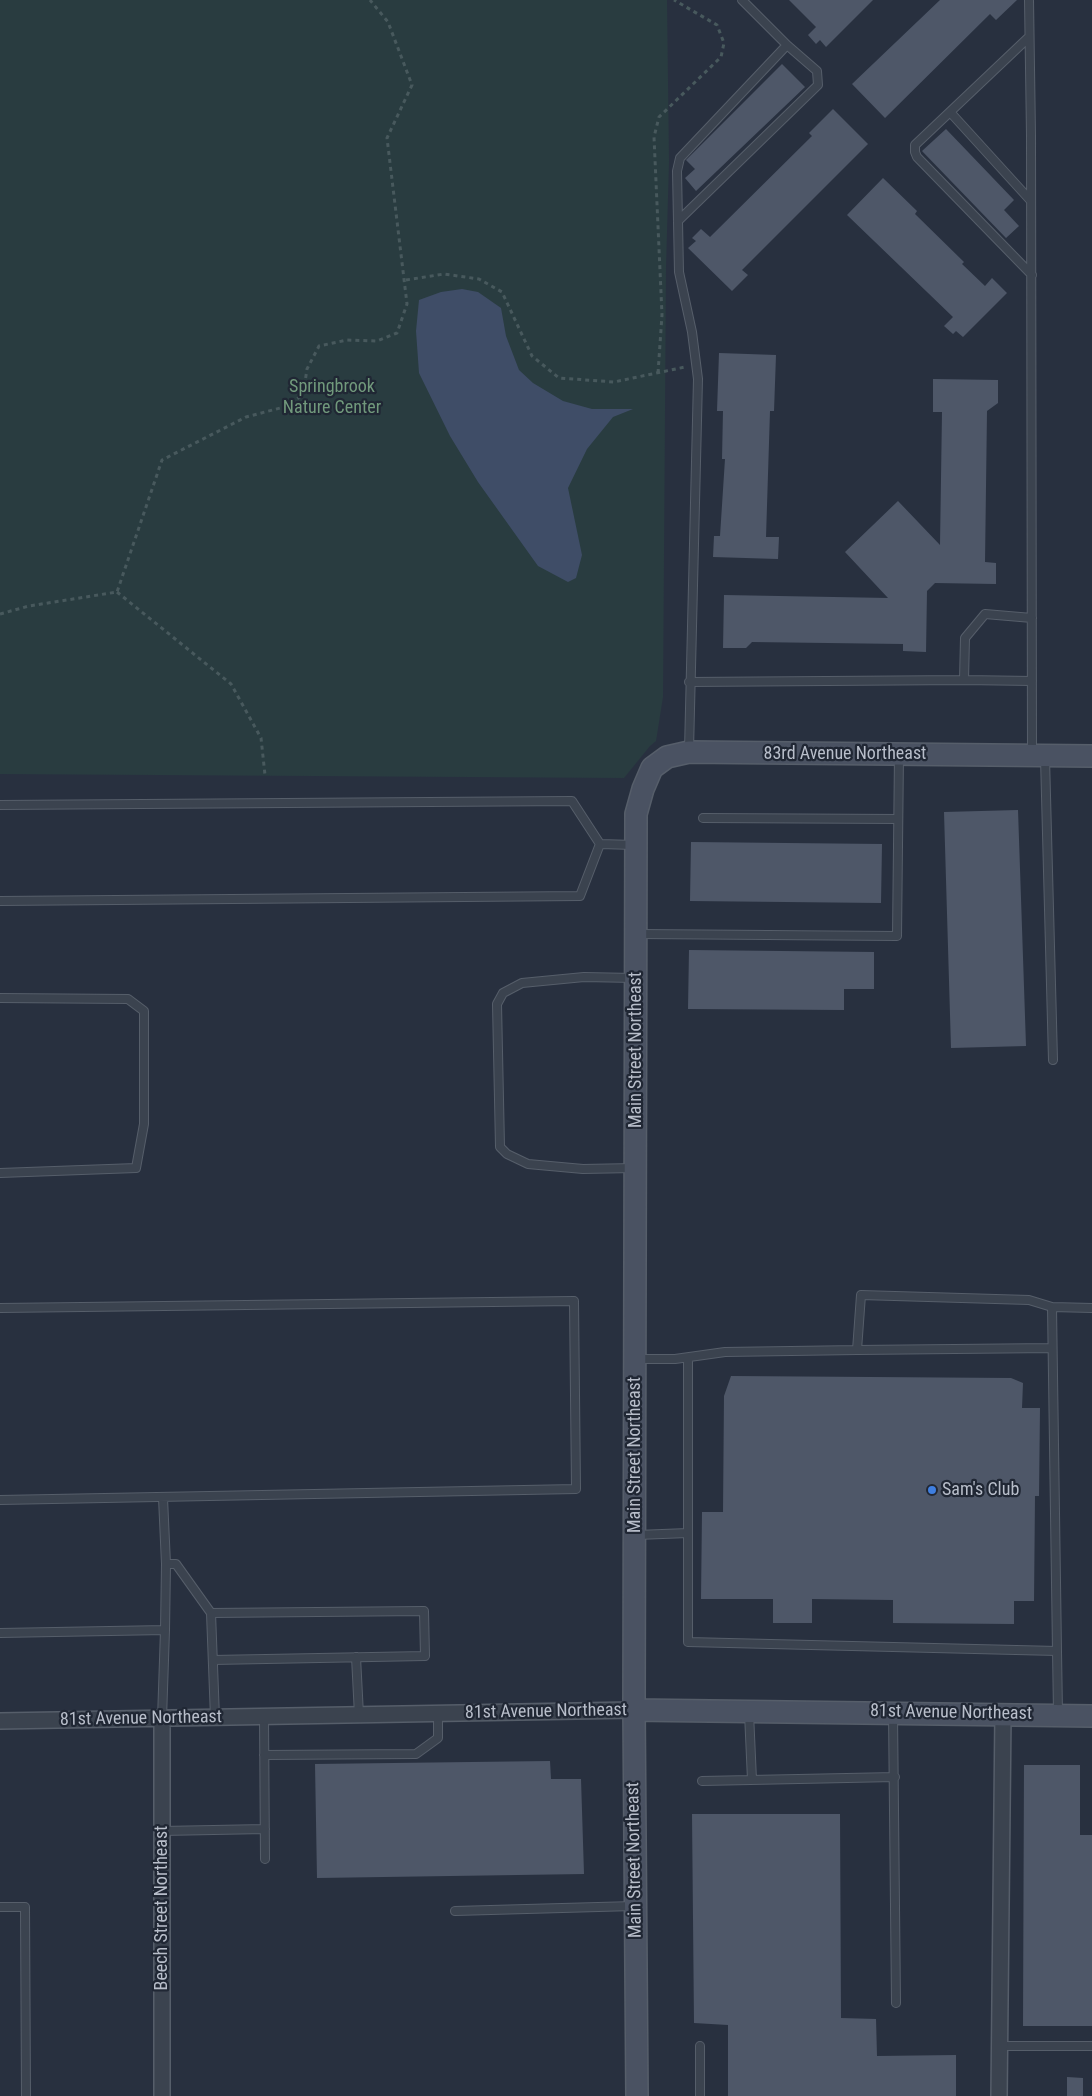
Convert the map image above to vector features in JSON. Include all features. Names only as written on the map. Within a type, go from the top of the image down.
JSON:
[{"type":"street","name":"83rd Avenue Northeast","points":[[636,814],[652,768],[667,757],[689,752],[1092,756]]},
{"type":"street","name":"Main Street Northeast","points":[[636,814],[634,1710],[637,2096]]},
{"type":"street","name":"81st Avenue Northeast","points":[[0,1721],[634,1710],[1092,1716]]},
{"type":"street","points":[[1000,2096],[1003,1714]]},
{"type":"street","name":"Beech Street Northeast","points":[[162,1719],[162,2096]]},
{"type":"lane","points":[[678,221],[818,85],[817,71],[787,45],[742,0]]},
{"type":"lane","points":[[1029,0],[1032,275],[1032,681],[1038,756],[1053,1060]]},
{"type":"lane","points":[[1030,37],[915,145],[917,157],[1032,275]]},
{"type":"lane","points":[[689,752],[689,682],[698,379],[692,332],[679,272],[677,171],[680,158],[787,45]]},
{"type":"lane","points":[[950,112],[1031,201]]},
{"type":"lane","points":[[964,680],[965,638],[984,614],[1032,618]]},
{"type":"lane","points":[[689,682],[1032,681]]},
{"type":"lane","points":[[636,934],[897,936],[898,755]]},
{"type":"lane","points":[[0,805],[572,801],[600,844]]},
{"type":"lane","points":[[704,818],[898,819]]},
{"type":"lane","points":[[600,844],[636,845]]},
{"type":"lane","points":[[0,901],[580,896],[600,844]]},
{"type":"lane","points":[[636,978],[584,977],[522,983],[502,993],[497,1004],[500,1147],[507,1154],[528,1164],[583,1169],[636,1168]]},
{"type":"lane","points":[[0,998],[128,999],[144,1011],[144,1124],[136,1168],[0,1173]]},
{"type":"lane","points":[[857,1350],[861,1295],[1029,1300],[1052,1307],[1092,1308]]},
{"type":"lane","points":[[0,1308],[574,1301],[576,1489],[0,1500]]},
{"type":"lane","points":[[1052,1307],[1058,1715]]},
{"type":"lane","points":[[636,1359],[688,1358],[725,1352],[1052,1348]]},
{"type":"lane","points":[[688,1358],[688,1642],[1057,1651]]},
{"type":"lane","points":[[162,1719],[166,1564],[163,1498]]},
{"type":"lane","points":[[635,1535],[688,1533]]},
{"type":"lane","points":[[166,1564],[176,1564],[211,1613],[215,1718]]},
{"type":"lane","points":[[211,1613],[424,1610],[425,1656],[213,1660]]},
{"type":"lane","points":[[0,1633],[165,1630]]},
{"type":"lane","points":[[356,1657],[359,1715]]},
{"type":"lane","points":[[749,1711],[752,1780]]},
{"type":"lane","points":[[893,1712],[896,2003]]},
{"type":"lane","points":[[264,1756],[416,1754],[438,1738],[438,1713]]},
{"type":"lane","points":[[264,1716],[265,1860]]},
{"type":"lane","points":[[702,1781],[895,1777]]},
{"type":"lane","points":[[162,1831],[265,1830]]},
{"type":"lane","points":[[455,1911],[636,1906]]},
{"type":"lane","points":[[0,1907],[25,1907],[26,2096]]},
{"type":"lane","points":[[700,2046],[700,2096]]},
{"type":"lane","points":[[1000,2046],[1092,2046]]},
{"type":"path","points":[[117,592],[162,460],[246,417],[284,407],[302,395],[307,368],[319,346],[347,340],[377,341],[397,333],[408,304],[387,138],[412,85],[388,22],[370,0]]},
{"type":"path","points":[[406,280],[444,274],[479,279],[502,292],[532,356],[559,378],[614,382],[696,365]]},
{"type":"path","points":[[0,614],[30,606],[117,592],[231,684],[261,738],[265,775]]},
{"type":"green space","name":"Springbrook Nature Center","points":[[0,0],[667,0],[669,162],[666,267],[663,697],[656,741],[624,778],[0,774]]},
{"type":"water","points":[[462,289],[478,292],[501,308],[506,336],[519,370],[533,383],[563,401],[592,409],[633,409],[613,417],[587,449],[568,488],[582,555],[576,578],[568,582],[538,566],[478,482],[450,436],[419,373],[416,331],[419,300],[441,292]]},
{"type":"building","points":[[789,0],[873,0],[826,47],[820,40],[816,44],[808,35],[816,27]]},
{"type":"building","points":[[940,0],[1017,0],[996,20],[990,14],[885,118],[852,84]]},
{"type":"building","points":[[782,64],[805,87],[696,191],[685,178],[695,169],[686,160]]},
{"type":"building","points":[[833,109],[868,144],[742,270],[748,275],[732,291],[688,248],[696,241],[692,238],[701,229],[710,237],[812,136],[809,133]]},
{"type":"building","points":[[946,129],[1014,200],[1004,210],[1019,226],[1006,238],[922,151]]},
{"type":"building","points":[[883,178],[917,211],[915,214],[964,262],[962,264],[985,286],[992,278],[1007,293],[963,337],[956,331],[953,334],[944,326],[953,317],[847,215]]},
{"type":"building","points":[[719,353],[776,355],[774,411],[770,411],[766,537],[779,537],[778,559],[713,557],[714,536],[720,536],[725,459],[722,459],[723,411],[717,411]]},
{"type":"building","points":[[933,379],[998,380],[998,403],[987,411],[985,562],[996,563],[996,584],[935,583],[927,591],[926,652],[903,651],[903,644],[752,642],[746,648],[723,648],[724,595],[888,598],[845,552],[898,501],[940,545],[942,412],[933,412]]},
{"type":"building","points":[[1018,810],[1026,1046],[951,1048],[944,812]]},
{"type":"building","points":[[691,842],[882,844],[881,903],[690,901]]},
{"type":"building","points":[[689,950],[874,952],[874,989],[844,989],[844,1010],[688,1009]]},
{"type":"building","points":[[731,1376],[1011,1378],[1023,1383],[1022,1408],[1040,1408],[1039,1496],[1035,1496],[1034,1601],[1014,1601],[1014,1624],[893,1623],[893,1600],[812,1599],[812,1623],[773,1623],[773,1599],[701,1599],[702,1512],[723,1512],[724,1396]]},
{"type":"building","points":[[550,1761],[551,1779],[581,1779],[584,1874],[317,1878],[315,1764]]},
{"type":"building","points":[[1024,1765],[1080,1765],[1080,1835],[1092,1835],[1092,2026],[1023,2026]]},
{"type":"building","points":[[692,1814],[840,1814],[841,2018],[876,2019],[877,2056],[956,2055],[956,2096],[728,2096],[728,2025],[694,2023]]},
{"type":"building","points":[[1067,2077],[1083,2078],[1083,2096],[1067,2096]]},
{"type":"place","name":"Sam's Club","points":[[932,1490]]}]
